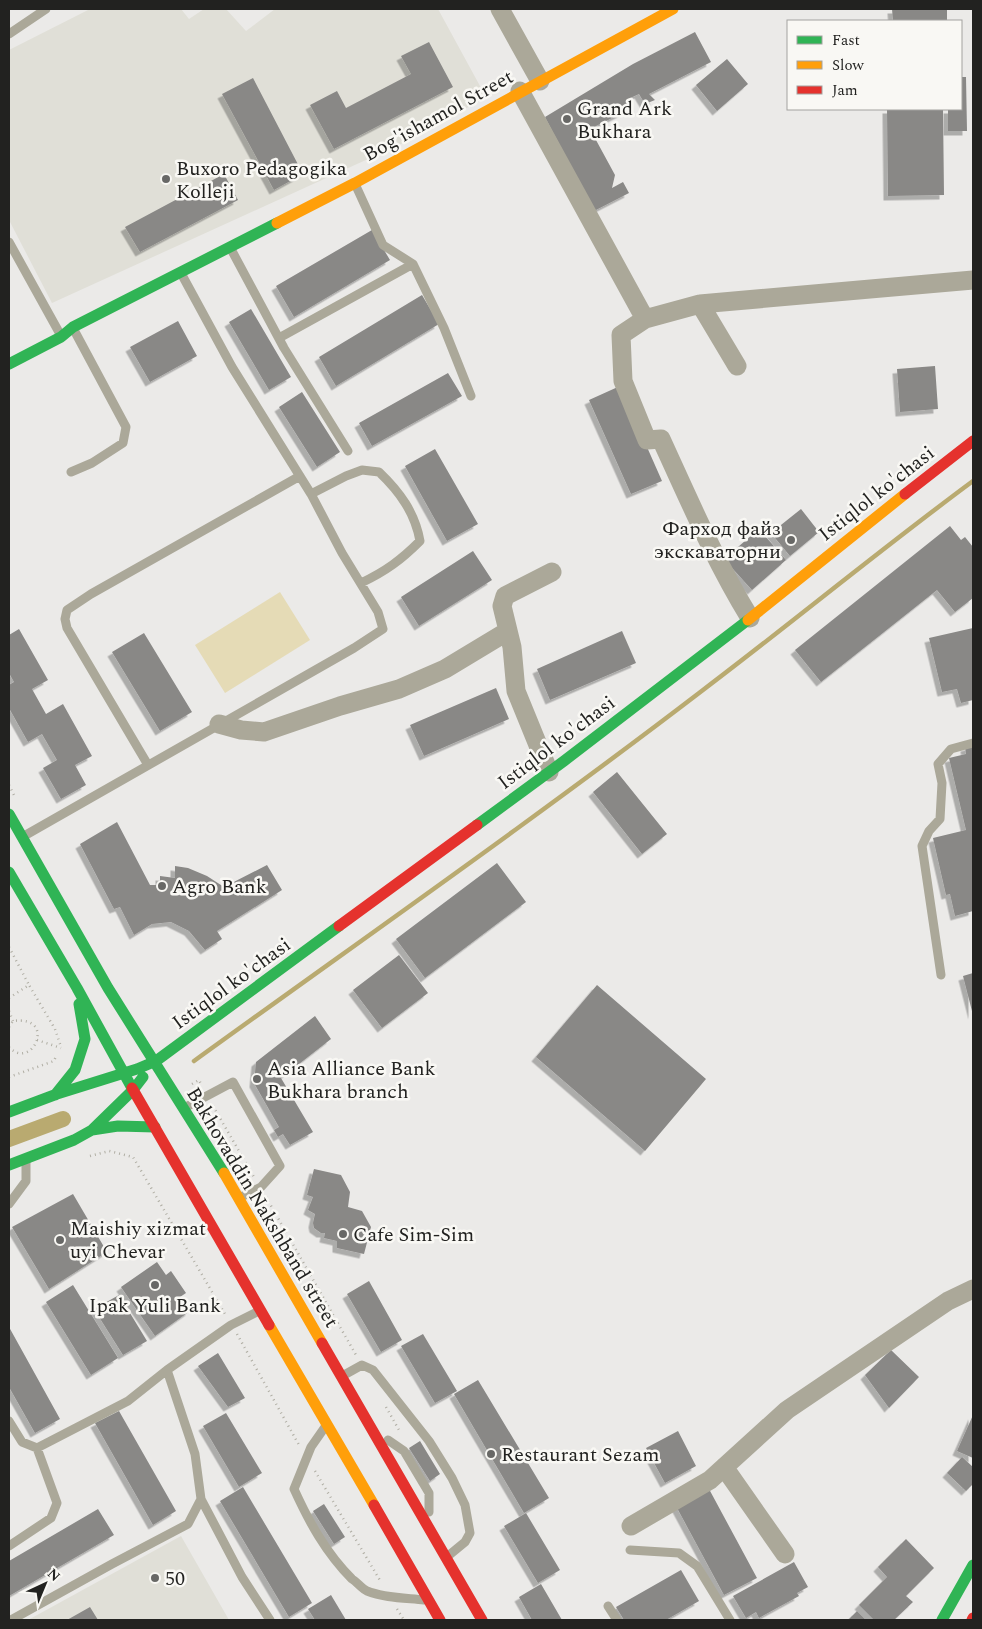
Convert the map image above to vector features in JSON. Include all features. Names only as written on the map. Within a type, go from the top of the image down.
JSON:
[{"type":"main road","name":"Bog'ishamol Street","points":[[9,364],[61,337],[73,327],[355,183],[673,9]]},
{"type":"main road","name":"Istiqlol ko'chasi","points":[[154,1062],[548,772],[750,618],[834,549],[973,441]]},
{"type":"main road","name":"Bakhovaddin Nakshband street","points":[[9,814],[108,988],[238,1198],[482,1620]]},
{"type":"main road","points":[[9,872],[440,1620]]},
{"type":"main road","points":[[55,1094],[75,1070],[85,1039],[77,988]]},
{"type":"main road","points":[[9,1112],[55,1094],[124,1074],[154,1062]]},
{"type":"main road","points":[[9,1165],[74,1140],[92,1130],[133,1090],[154,1062]]},
{"type":"main road","points":[[92,1130],[118,1126],[155,1127]]},
{"type":"main road","points":[[942,1620],[973,1565]]},
{"type":"street","points":[[500,9],[540,81]]},
{"type":"street","points":[[520,92],[645,319]]},
{"type":"street","points":[[750,618],[732,588],[706,536],[661,439],[647,440],[623,381],[621,335],[645,319],[700,304],[973,280]]},
{"type":"street","points":[[700,304],[737,366]]},
{"type":"street","points":[[548,772],[516,691],[512,647],[502,606],[505,596],[552,572]]},
{"type":"street","points":[[219,724],[241,730],[264,732],[340,706],[399,690],[445,669],[508,631]]},
{"type":"street","points":[[631,1526],[710,1480],[787,1410],[948,1301],[973,1289]]},
{"type":"street","points":[[724,1467],[785,1554]]},
{"type":"lane","points":[[9,34],[46,9]]},
{"type":"lane","points":[[355,183],[383,245],[412,264],[444,328],[471,396]]},
{"type":"lane","points":[[9,242],[61,337]]},
{"type":"lane","points":[[230,248],[279,338],[348,451]]},
{"type":"lane","points":[[279,338],[412,264]]},
{"type":"lane","points":[[22,837],[354,648],[383,629],[378,612],[342,553],[311,494],[232,367],[181,273]]},
{"type":"lane","points":[[71,472],[92,464],[123,443],[126,427],[73,327]]},
{"type":"lane","points":[[311,494],[362,470],[379,472],[403,498],[417,526],[420,541],[395,564],[361,583]]},
{"type":"lane","points":[[148,765],[67,628],[65,619],[67,610],[91,594],[300,476]]},
{"type":"lane","points":[[941,976],[922,846],[929,831],[940,819],[942,782],[938,764],[950,749],[973,743]]},
{"type":"lane","points":[[184,1108],[233,1082],[280,1166],[261,1187],[238,1198]]},
{"type":"lane","points":[[9,1204],[26,1181],[26,1158]]},
{"type":"lane","points":[[37,1448],[128,1401],[167,1370],[231,1325],[262,1310]]},
{"type":"lane","points":[[342,1376],[362,1365],[373,1370],[429,1441],[452,1478],[465,1506],[470,1533],[458,1550],[446,1557]]},
{"type":"lane","points":[[167,1370],[195,1454],[202,1499],[242,1577],[270,1620]]},
{"type":"lane","points":[[9,1421],[22,1442],[37,1448],[57,1503],[51,1518],[9,1546]]},
{"type":"lane","points":[[327,1425],[311,1447],[294,1489],[308,1518],[336,1562],[365,1591],[400,1598],[428,1600]]},
{"type":"lane","points":[[372,1429],[404,1450],[429,1493],[429,1528]]},
{"type":"lane","points":[[11,1620],[188,1524],[202,1499]]},
{"type":"lane","points":[[630,1550],[679,1553],[697,1566],[730,1620]]},
{"type":"lane","points":[[608,1606],[617,1620]]},
{"type":"path","points":[[9,947],[55,1029],[61,1048],[54,1061],[9,1078]]},
{"type":"path","points":[[9,998],[29,985]]},
{"type":"path","points":[[9,1011],[13,1021]]},
{"type":"path","points":[[9,1048],[14,1052],[22,1054],[36,1044],[37,1040],[36,1030],[32,1023],[23,1020],[13,1021]]},
{"type":"path","points":[[9,1027],[13,1021]]},
{"type":"path","points":[[37,1040],[61,1048]]},
{"type":"path","points":[[82,1158],[109,1151],[134,1157],[303,1451]]},
{"type":"path","points":[[312,1468],[383,1585]]},
{"type":"path","points":[[396,1608],[404,1620]]},
{"type":"shaded area","name":"Buxoro Pedagogika Kolleji","points":[[90,9],[181,9],[189,19],[204,9],[226,9],[246,31],[275,9],[438,9],[486,97],[414,138],[52,303],[9,220],[9,50]]},
{"type":"shaded area","points":[[280,592],[310,640],[225,693],[195,645]]},
{"type":"shaded area","name":"50","points":[[181,1536],[229,1620],[28,1620]]},
{"type":"building","points":[[892,9],[947,9],[947,20],[893,20]]},
{"type":"building","points":[[695,32],[711,62],[649,94],[655,100],[645,104],[639,94],[628,99],[632,108],[590,129],[615,175],[612,188],[623,182],[629,193],[594,211],[545,117],[633,64]]},
{"type":"building","points":[[429,42],[453,87],[334,149],[310,105],[337,91],[346,108],[411,74],[401,56]]},
{"type":"building","points":[[727,59],[748,84],[717,111],[696,85]]},
{"type":"building","points":[[962,77],[966,77],[967,131],[948,131],[948,110],[962,110]]},
{"type":"building","points":[[253,78],[303,174],[274,190],[222,94]]},
{"type":"building","points":[[887,110],[943,110],[944,195],[888,196]]},
{"type":"building","points":[[224,174],[238,200],[140,252],[125,227]]},
{"type":"building","points":[[372,230],[390,260],[294,317],[276,286]]},
{"type":"building","points":[[422,295],[439,324],[336,386],[319,357]]},
{"type":"building","points":[[251,309],[291,377],[269,390],[229,322]]},
{"type":"building","points":[[178,321],[197,356],[150,382],[130,347]]},
{"type":"building","points":[[935,366],[938,409],[900,412],[897,369]]},
{"type":"building","points":[[448,373],[462,396],[372,446],[359,423]]},
{"type":"building","points":[[620,386],[662,481],[631,494],[589,400]]},
{"type":"building","points":[[302,392],[340,452],[317,467],[279,407]]},
{"type":"building","points":[[435,449],[478,524],[447,541],[405,466]]},
{"type":"building","points":[[801,509],[819,532],[790,556],[771,533]]},
{"type":"building","points":[[950,526],[961,540],[965,537],[973,547],[973,598],[955,612],[937,590],[821,682],[795,650]]},
{"type":"building","points":[[759,529],[786,560],[752,590],[724,559]]},
{"type":"building","points":[[473,551],[492,580],[419,626],[401,597]]},
{"type":"building","points":[[973,628],[973,700],[961,703],[957,689],[942,692],[929,638]]},
{"type":"building","points":[[19,629],[48,680],[32,689],[46,714],[63,704],[92,756],[75,765],[86,785],[61,799],[43,768],[57,760],[42,734],[28,742],[9,708],[9,685],[14,682],[9,673],[9,635]]},
{"type":"building","points":[[622,631],[636,663],[550,700],[537,669]]},
{"type":"building","points":[[144,633],[192,712],[160,731],[112,652]]},
{"type":"building","points":[[496,688],[509,719],[424,756],[410,725]]},
{"type":"building","points":[[973,745],[973,911],[955,916],[950,894],[946,895],[933,838],[966,830],[949,758],[966,754],[965,747]]},
{"type":"building","points":[[617,772],[667,834],[642,854],[593,792]]},
{"type":"building","name":"Agro Bank","points":[[117,822],[150,885],[160,885],[160,876],[175,878],[175,866],[188,868],[207,876],[224,887],[267,865],[282,890],[217,931],[222,939],[205,950],[189,931],[171,922],[152,924],[134,935],[120,907],[114,909],[80,844]]},
{"type":"building","points":[[497,863],[526,902],[425,978],[396,939]]},
{"type":"building","points":[[399,955],[428,993],[382,1028],[353,990]]},
{"type":"building","points":[[973,973],[973,1015],[963,976]]},
{"type":"building","points":[[597,985],[706,1079],[645,1151],[536,1057]]},
{"type":"building","points":[[315,1016],[331,1039],[281,1078],[313,1132],[290,1145],[283,1134],[278,1137],[274,1130],[279,1127],[254,1083],[256,1062]]},
{"type":"building","points":[[314,1169],[341,1175],[350,1192],[348,1207],[362,1211],[371,1227],[364,1254],[337,1248],[337,1241],[324,1238],[325,1233],[321,1233],[314,1228],[315,1214],[308,1210],[313,1197],[307,1195]]},
{"type":"building","name":"Maishiy xizmat uyi Chevar","points":[[73,1194],[107,1252],[49,1289],[12,1227]]},
{"type":"building","points":[[157,1262],[166,1275],[171,1271],[186,1293],[180,1297],[190,1311],[155,1336],[121,1287]]},
{"type":"building","points":[[369,1281],[402,1340],[381,1352],[347,1294]]},
{"type":"building","points":[[73,1285],[118,1358],[91,1375],[46,1302]]},
{"type":"building","points":[[119,1295],[147,1341],[123,1355],[94,1309]]},
{"type":"building","points":[[9,1327],[60,1419],[35,1433],[9,1387]]},
{"type":"building","points":[[423,1334],[457,1391],[435,1403],[401,1346]]},
{"type":"building","points":[[891,1350],[919,1377],[889,1408],[865,1375]]},
{"type":"building","points":[[218,1353],[245,1398],[228,1407],[198,1366]]},
{"type":"building","points":[[478,1380],[549,1498],[524,1513],[454,1394]]},
{"type":"building","points":[[119,1411],[176,1511],[153,1525],[95,1423]]},
{"type":"building","points":[[226,1413],[262,1473],[239,1487],[203,1426]]},
{"type":"building","points":[[973,1415],[973,1458],[957,1451]]},
{"type":"building","points":[[678,1431],[696,1466],[665,1483],[646,1448]]},
{"type":"building","points":[[420,1441],[440,1474],[430,1481],[409,1448]]},
{"type":"building","points":[[962,1457],[973,1467],[973,1484],[966,1491],[947,1473]]},
{"type":"building","points":[[243,1487],[312,1603],[289,1617],[220,1501]]},
{"type":"building","points":[[709,1489],[757,1578],[724,1595],[676,1506]]},
{"type":"building","points":[[324,1504],[345,1537],[334,1544],[313,1511]]},
{"type":"building","points":[[98,1509],[114,1535],[9,1596],[9,1561]]},
{"type":"building","points":[[526,1513],[560,1570],[538,1583],[504,1526]]},
{"type":"building","points":[[906,1539],[934,1568],[906,1596],[913,1602],[894,1620],[874,1620],[859,1605],[887,1577],[878,1567]]},
{"type":"building","points":[[794,1562],[808,1587],[797,1593],[799,1596],[759,1618],[756,1612],[746,1618],[733,1596]]},
{"type":"building","points":[[681,1570],[699,1601],[666,1620],[624,1620],[616,1607]]},
{"type":"building","points":[[541,1584],[562,1620],[532,1620],[519,1597]]},
{"type":"building","points":[[331,1595],[346,1620],[315,1620],[308,1609]]},
{"type":"building","points":[[90,1607],[98,1620],[67,1620]]},
{"type":"building","points":[[857,1611],[866,1620],[848,1620]]},
{"type":"waterway","points":[[194,1061],[640,738],[973,481]]},
{"type":"waterway","points":[[9,1139],[63,1119]]},
{"type":"traffic: fast","points":[[9,364],[61,337],[73,327],[277,223]]},
{"type":"traffic: fast","points":[[477,825],[748,620]]},
{"type":"traffic: fast","points":[[9,814],[108,988],[224,1173]]},
{"type":"traffic: fast","points":[[9,872],[77,988],[132,1088]]},
{"type":"traffic: fast","points":[[9,1112],[156,1061],[339,926]]},
{"type":"traffic: fast","points":[[55,1095],[75,1070],[85,1039],[79,1004]]},
{"type":"traffic: fast","points":[[9,1165],[74,1140],[92,1130],[133,1090],[143,1077]]},
{"type":"traffic: fast","points":[[92,1130],[118,1126],[155,1127]]},
{"type":"traffic: fast","points":[[942,1620],[973,1565]]},
{"type":"traffic: slow","points":[[277,223],[355,183],[673,9]]},
{"type":"traffic: slow","points":[[748,620],[905,494]]},
{"type":"traffic: slow","points":[[224,1173],[322,1343]]},
{"type":"traffic: slow","points":[[269,1325],[374,1505]]},
{"type":"traffic: jam","points":[[905,494],[973,441]]},
{"type":"traffic: jam","points":[[339,926],[477,825]]},
{"type":"traffic: jam","points":[[132,1088],[269,1325]]},
{"type":"traffic: jam","points":[[322,1343],[482,1620]]},
{"type":"traffic: jam","points":[[374,1505],[440,1620]]},
{"type":"place","name":"Grand Ark Bukhara","points":[[567,119]]},
{"type":"place","name":"Buxoro Pedagogika Kolleji","points":[[166,179]]},
{"type":"place","name":"Фарход файз экскаваторни","points":[[791,540]]},
{"type":"place","name":"Agro Bank","points":[[162,886]]},
{"type":"place","name":"Asia Alliance Bank Bukhara branch","points":[[257,1079]]},
{"type":"place","name":"Cafe Sim-Sim","points":[[343,1234]]},
{"type":"place","name":"Maishiy xizmat uyi Chevar","points":[[60,1240]]},
{"type":"place","name":"Ipak Yuli Bank","points":[[155,1285]]},
{"type":"place","name":"Restaurant Sezam","points":[[491,1454]]},
{"type":"place","name":"50","points":[[155,1578]]}]
